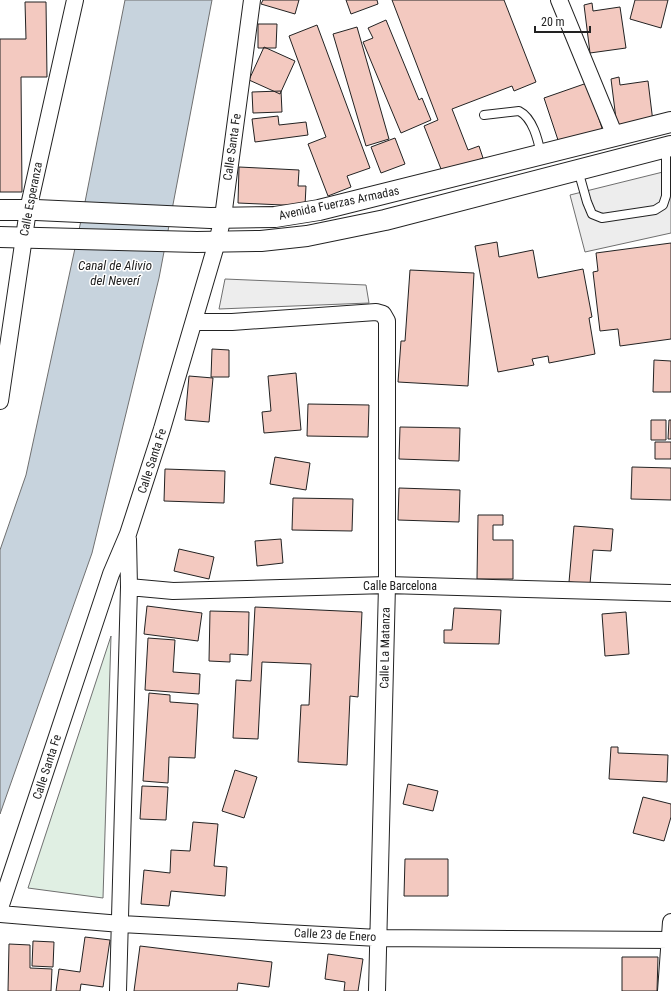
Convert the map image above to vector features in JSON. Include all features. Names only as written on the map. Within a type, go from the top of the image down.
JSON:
[{"type":"street","name":"Calle Esperanza","points":[[0,401],[29,237],[32,210],[75,0]]},
{"type":"street","name":"Calle Santa Fe","points":[[0,908],[111,574],[128,534],[194,322],[217,242],[216,217],[252,0]]},
{"type":"street","points":[[559,0],[614,136]]},
{"type":"street","name":"Avenida Fuerzas Armadas","points":[[0,210],[216,217],[276,217],[319,210],[671,122]]},
{"type":"street","name":"Avenida Fuerzas Armadas","points":[[0,237],[217,242],[261,241],[307,236],[385,220],[669,147]]},
{"type":"street","name":"Calle La Matanza","points":[[194,322],[232,322],[376,312],[383,314],[387,321],[386,585],[377,991]]},
{"type":"street","points":[[118,991],[129,587],[128,534]]},
{"type":"street","name":"Calle Barcelona","points":[[129,587],[173,591],[386,585],[671,593]]},
{"type":"street","name":"Calle 23 de Enero","points":[[0,914],[121,924],[378,938],[670,940]]},
{"type":"street","points":[[666,991],[671,922]]},
{"type":"lane","points":[[484,115],[519,111],[524,114],[528,118],[539,142],[541,154]]},
{"type":"lane","points":[[578,170],[592,214],[602,218],[655,210],[663,205],[666,196],[669,147]]},
{"type":"green space","points":[[111,636],[103,898],[28,888]]},
{"type":"shaded area","points":[[671,170],[671,233],[585,252],[570,195]]},
{"type":"shaded area","points":[[225,279],[366,285],[369,303],[219,309]]},
{"type":"water","name":"Canal de Alivio del Neverí","points":[[125,0],[212,0],[159,278],[92,553],[0,814],[0,550],[26,475],[85,202]]},
{"type":"building","points":[[263,0],[299,0],[295,14],[261,4]]},
{"type":"building","points":[[346,0],[377,0],[378,4],[351,14]]},
{"type":"building","points":[[392,0],[504,0],[536,82],[514,91],[512,86],[452,109],[468,150],[479,146],[483,158],[443,174],[424,126],[438,120]]},
{"type":"building","points":[[635,0],[668,0],[661,28],[630,19]]},
{"type":"building","points":[[25,2],[46,2],[47,77],[21,77],[22,192],[0,192],[0,39],[26,39]]},
{"type":"building","points":[[592,3],[593,11],[620,7],[626,48],[590,53],[584,5]]},
{"type":"building","points":[[386,20],[419,100],[422,98],[431,120],[401,133],[363,42],[373,38],[368,28]]},
{"type":"building","points":[[258,24],[277,24],[276,48],[258,48]]},
{"type":"building","points":[[317,25],[370,168],[347,176],[351,187],[328,196],[308,144],[326,137],[289,36]]},
{"type":"building","points":[[357,27],[389,139],[366,146],[333,34]]},
{"type":"building","points":[[264,47],[295,61],[280,94],[249,80]]},
{"type":"building","points":[[619,77],[620,85],[648,81],[653,122],[617,127],[611,79]]},
{"type":"building","points":[[587,83],[603,131],[560,146],[544,98]]},
{"type":"building","points":[[281,91],[282,112],[253,113],[252,92]]},
{"type":"building","points":[[278,116],[279,125],[306,122],[308,135],[255,142],[252,119]]},
{"type":"building","points":[[395,138],[405,164],[381,173],[371,147]]},
{"type":"building","points":[[239,167],[299,170],[298,186],[306,186],[305,206],[238,203]]},
{"type":"building","points":[[497,242],[499,257],[533,250],[538,278],[583,269],[592,317],[589,318],[595,354],[549,363],[548,356],[532,359],[534,365],[498,372],[475,246]]},
{"type":"building","points":[[671,243],[671,339],[620,346],[618,329],[600,331],[593,272],[598,271],[596,253]]},
{"type":"building","points":[[410,270],[474,273],[468,386],[398,382],[401,341],[405,341]]},
{"type":"building","points":[[212,349],[229,350],[229,377],[211,377]]},
{"type":"building","points":[[654,360],[671,361],[671,392],[653,392]]},
{"type":"building","points":[[296,373],[301,430],[264,433],[262,412],[271,411],[268,376]]},
{"type":"building","points":[[189,376],[213,378],[209,422],[185,420]]},
{"type":"building","points":[[308,404],[369,405],[368,437],[307,436]]},
{"type":"building","points":[[651,420],[666,420],[666,440],[651,440]]},
{"type":"building","points":[[669,420],[671,420],[671,439],[668,439]]},
{"type":"building","points":[[400,427],[460,428],[459,461],[399,459]]},
{"type":"building","points":[[655,442],[671,442],[671,459],[655,459]]},
{"type":"building","points":[[275,457],[310,463],[306,490],[270,484]]},
{"type":"building","points":[[632,467],[671,468],[671,500],[631,499]]},
{"type":"building","points":[[165,469],[225,471],[224,503],[164,501]]},
{"type":"building","points":[[399,488],[460,490],[459,522],[398,520]]},
{"type":"building","points":[[293,498],[353,499],[352,531],[292,530]]},
{"type":"building","points":[[478,515],[503,515],[503,525],[493,525],[493,540],[513,540],[513,579],[477,579]]},
{"type":"building","points":[[574,526],[613,529],[611,551],[593,550],[590,584],[569,582]]},
{"type":"building","points":[[281,539],[283,563],[257,566],[255,541]]},
{"type":"building","points":[[179,549],[214,557],[209,579],[174,571]]},
{"type":"building","points":[[147,606],[202,613],[198,641],[144,634]]},
{"type":"building","points":[[255,607],[362,612],[358,697],[350,696],[347,765],[298,762],[301,705],[309,705],[311,664],[262,662],[258,739],[233,738],[236,680],[251,681]]},
{"type":"building","points":[[454,608],[501,610],[499,644],[444,643],[444,630],[452,630]]},
{"type":"building","points":[[210,611],[249,612],[248,655],[230,654],[230,662],[209,661]]},
{"type":"building","points":[[626,612],[629,654],[605,656],[602,614]]},
{"type":"building","points":[[148,638],[175,640],[173,672],[200,674],[199,694],[145,690]]},
{"type":"building","points":[[149,693],[170,695],[170,702],[198,704],[195,758],[169,757],[168,783],[143,781]]},
{"type":"building","points":[[611,747],[618,747],[618,753],[668,755],[667,782],[609,779]]},
{"type":"building","points":[[235,770],[257,777],[244,818],[222,811]]},
{"type":"building","points":[[408,784],[438,791],[433,811],[403,804]]},
{"type":"building","points":[[142,786],[168,787],[166,820],[140,819]]},
{"type":"building","points":[[643,797],[671,804],[671,817],[664,841],[633,833]]},
{"type":"building","points":[[193,822],[218,824],[214,866],[227,867],[225,896],[171,891],[169,906],[141,904],[144,870],[170,873],[171,850],[190,851]]},
{"type":"building","points":[[405,859],[448,859],[448,896],[404,896]]},
{"type":"building","points":[[85,937],[110,940],[103,987],[81,984],[80,991],[56,991],[59,969],[80,972]]},
{"type":"building","points":[[33,941],[54,942],[53,967],[32,966]]},
{"type":"building","points":[[9,944],[30,945],[30,968],[52,969],[51,991],[8,991]]},
{"type":"building","points":[[140,946],[272,962],[269,987],[238,983],[237,991],[134,991]]},
{"type":"building","points":[[328,954],[363,959],[358,991],[344,991],[345,982],[325,979]]},
{"type":"building","points":[[622,957],[658,957],[657,991],[622,991]]}]
